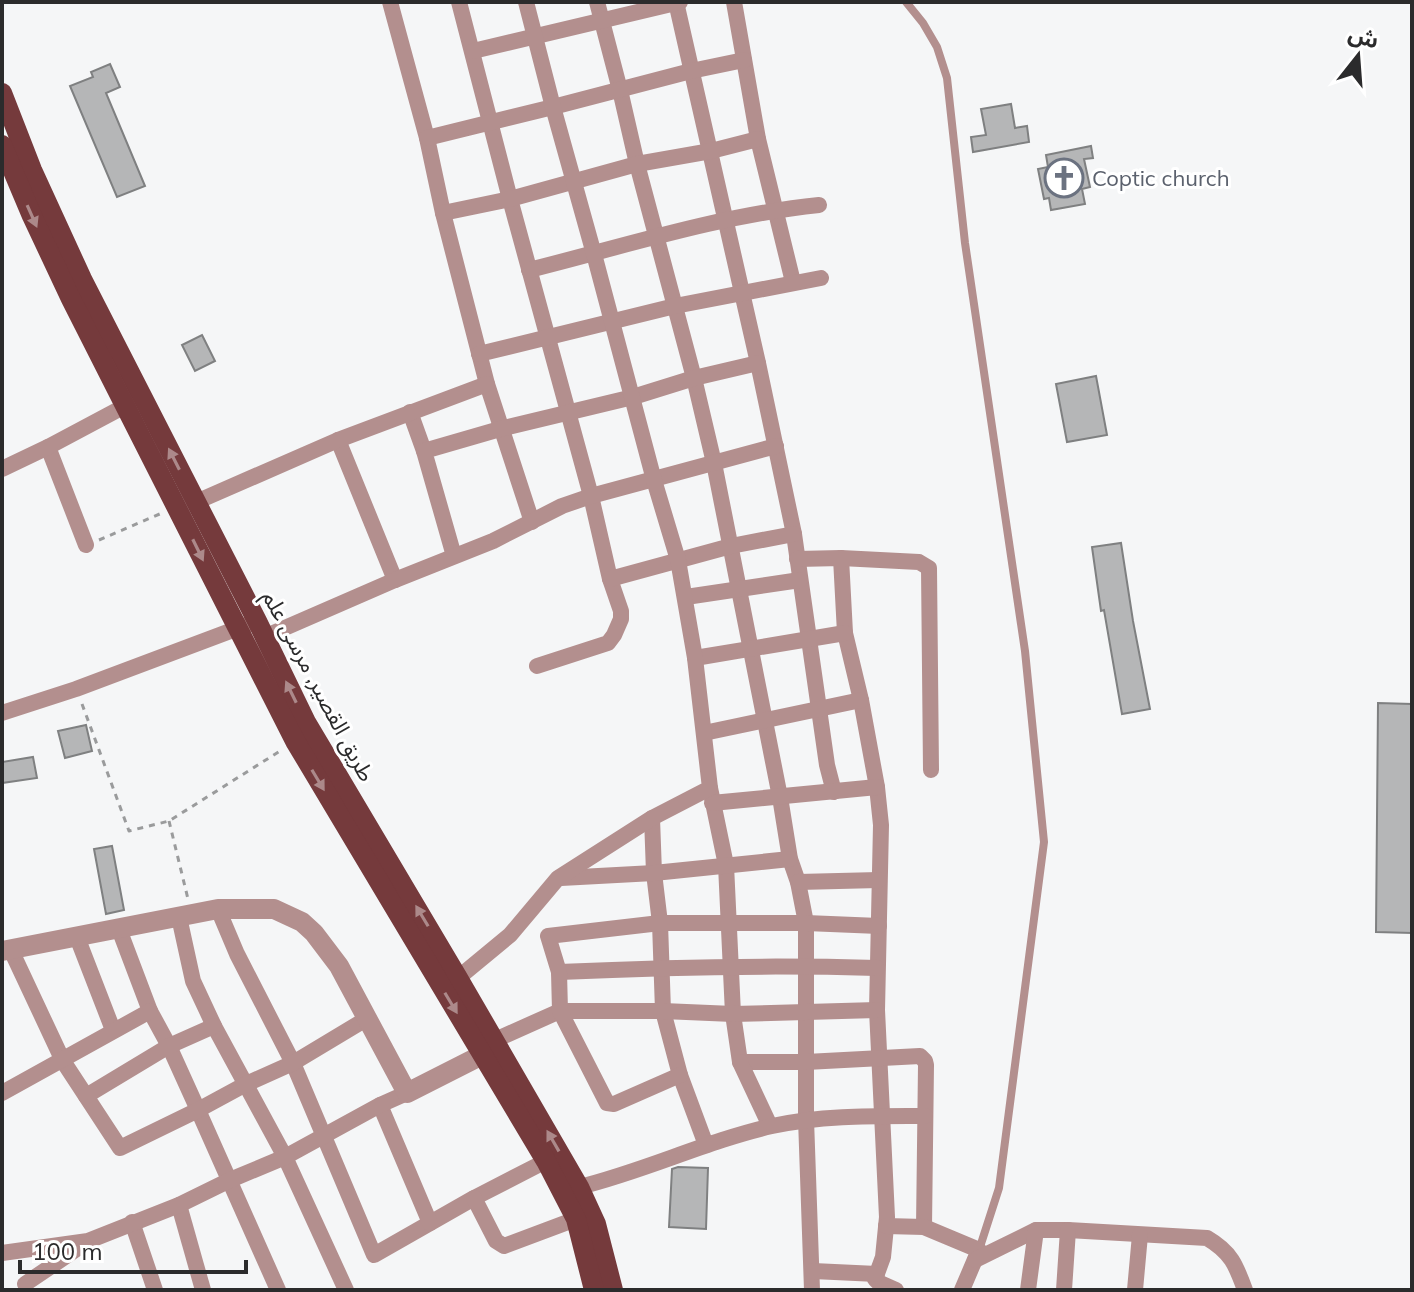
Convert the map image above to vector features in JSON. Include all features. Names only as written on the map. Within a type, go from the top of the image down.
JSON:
[{"type":"main road","name":"طريق القصير, مرسى علم","points":[[2,93],[32,170],[186,504],[238,630],[295,741],[579,1187],[596,1224],[613,1290]]},
{"type":"main road","name":"طريق القصير, مرسى علم","points":[[2,145],[71,299],[125,406],[260,629],[306,722],[458,978],[489,1048],[576,1219],[594,1290]]},
{"type":"street","points":[[390,2],[487,384],[532,522]]},
{"type":"street","points":[[459,2],[591,496],[610,579],[621,611],[621,619],[608,643],[537,666]]},
{"type":"street","points":[[526,2],[678,560],[695,658],[711,796],[726,865],[733,1014],[740,1062],[770,1126]]},
{"type":"street","points":[[597,2],[714,463],[790,859],[806,923],[806,1119],[812,1290]]},
{"type":"street","points":[[473,51],[677,2],[794,534],[818,707],[834,792]]},
{"type":"street","points":[[734,2],[758,139],[793,282]]},
{"type":"street","points":[[427,138],[744,60]]},
{"type":"street","points":[[443,213],[510,199],[637,164],[758,139]]},
{"type":"street","points":[[529,270],[725,220],[819,205]]},
{"type":"street","points":[[479,354],[675,306],[821,278]]},
{"type":"street","points":[[424,451],[758,363]]},
{"type":"street","points":[[186,504],[338,440],[487,384]]},
{"type":"street","points":[[2,469],[125,406]]},
{"type":"street","points":[[410,412],[454,556]]},
{"type":"street","points":[[338,440],[395,580]]},
{"type":"street","points":[[2,713],[238,630],[260,629],[395,580],[493,541],[562,506],[776,446]]},
{"type":"street","points":[[48,447],[86,545]]},
{"type":"street","points":[[610,579],[731,546],[794,534]]},
{"type":"street","points":[[841,558],[845,633],[861,700],[881,825],[877,1010],[886,1226],[883,1257],[875,1279],[896,1290]]},
{"type":"street","points":[[797,559],[919,562],[929,568],[931,770]]},
{"type":"street","points":[[686,597],[800,580]]},
{"type":"street","points":[[695,658],[845,633]]},
{"type":"street","points":[[704,733],[861,700]]},
{"type":"street","points":[[458,978],[510,935],[558,878],[652,818],[711,796],[780,797],[877,787]]},
{"type":"street","points":[[652,818],[663,1011],[680,1075],[706,1145]]},
{"type":"street","points":[[558,878],[654,873],[790,859]]},
{"type":"street","points":[[798,882],[879,880]]},
{"type":"street","points":[[536,906],[559,972],[560,1011],[605,1101],[614,1104],[680,1075]]},
{"type":"street","points":[[368,1018],[293,1063],[120,1148],[63,1061],[7,950],[218,909],[274,909],[302,922],[339,966],[368,1018],[407,1093]]},
{"type":"street","points":[[218,909],[237,954],[293,1063],[374,1255],[546,1161]]},
{"type":"street","points":[[186,916],[193,981],[285,1157],[346,1290]]},
{"type":"street","points":[[548,936],[660,923],[879,926]]},
{"type":"street","points":[[119,929],[150,1011],[169,1046],[278,1290]]},
{"type":"street","points":[[77,937],[113,1030]]},
{"type":"street","points":[[559,972],[806,966],[877,968]]},
{"type":"street","points":[[23,1288],[88,1241],[179,1205],[285,1157],[560,1011],[733,1014],[877,1010]]},
{"type":"street","points":[[2,1091],[63,1061],[150,1011]]},
{"type":"street","points":[[86,1096],[169,1046],[214,1026]]},
{"type":"street","points":[[740,1062],[923,1058],[926,1065],[924,1227]]},
{"type":"street","points":[[380,1105],[430,1223]]},
{"type":"street","points":[[579,1187],[770,1126],[806,1119],[925,1116]]},
{"type":"street","points":[[474,1198],[496,1241],[504,1246],[576,1219]]},
{"type":"street","points":[[179,1205],[203,1290]]},
{"type":"street","points":[[132,1222],[155,1290]]},
{"type":"street","points":[[886,1226],[924,1227],[977,1255]]},
{"type":"street","points":[[1028,1290],[1036,1230]]},
{"type":"street","points":[[962,1290],[977,1255],[1036,1230],[1207,1238],[1230,1255],[1245,1290]]},
{"type":"street","points":[[1064,1290],[1068,1230]]},
{"type":"street","points":[[1135,1290],[1140,1235]]},
{"type":"street","points":[[2,1253],[88,1241]]},
{"type":"street","points":[[813,1271],[877,1274]]},
{"type":"lane","points":[[906,2],[937,47],[947,78],[965,243],[1025,651],[1044,842],[999,1188],[977,1255]]},
{"type":"path","points":[[86,545],[186,504]]},
{"type":"path","points":[[76,689],[129,831],[169,821],[295,741]]},
{"type":"path","points":[[169,821],[186,916]]},
{"type":"building","points":[[110,64],[120,87],[106,93],[145,186],[117,197],[70,86],[93,77],[91,72]]},
{"type":"building","points":[[1011,104],[1015,128],[1027,126],[1029,142],[973,152],[971,137],[986,135],[981,109]]},
{"type":"building","name":"Coptic church","points":[[1091,146],[1093,158],[1084,159],[1090,187],[1082,189],[1085,204],[1051,210],[1049,198],[1044,199],[1038,169],[1048,167],[1046,155]]},
{"type":"building","points":[[202,335],[215,361],[195,371],[182,345]]},
{"type":"building","points":[[1096,376],[1107,435],[1067,442],[1056,384]]},
{"type":"building","points":[[1121,543],[1150,709],[1122,714],[1104,610],[1101,611],[1092,547]]},
{"type":"building","points":[[1378,703],[1412,704],[1412,933],[1376,932]]},
{"type":"building","points":[[86,725],[92,751],[65,758],[58,731]]},
{"type":"building","points":[[33,757],[37,778],[2,783],[2,762]]},
{"type":"building","points":[[112,846],[124,910],[106,914],[94,849]]},
{"type":"building","points":[[708,1168],[706,1229],[669,1227],[672,1169]]},
{"type":"place","name":"Coptic church","points":[[1064,178]]}]
